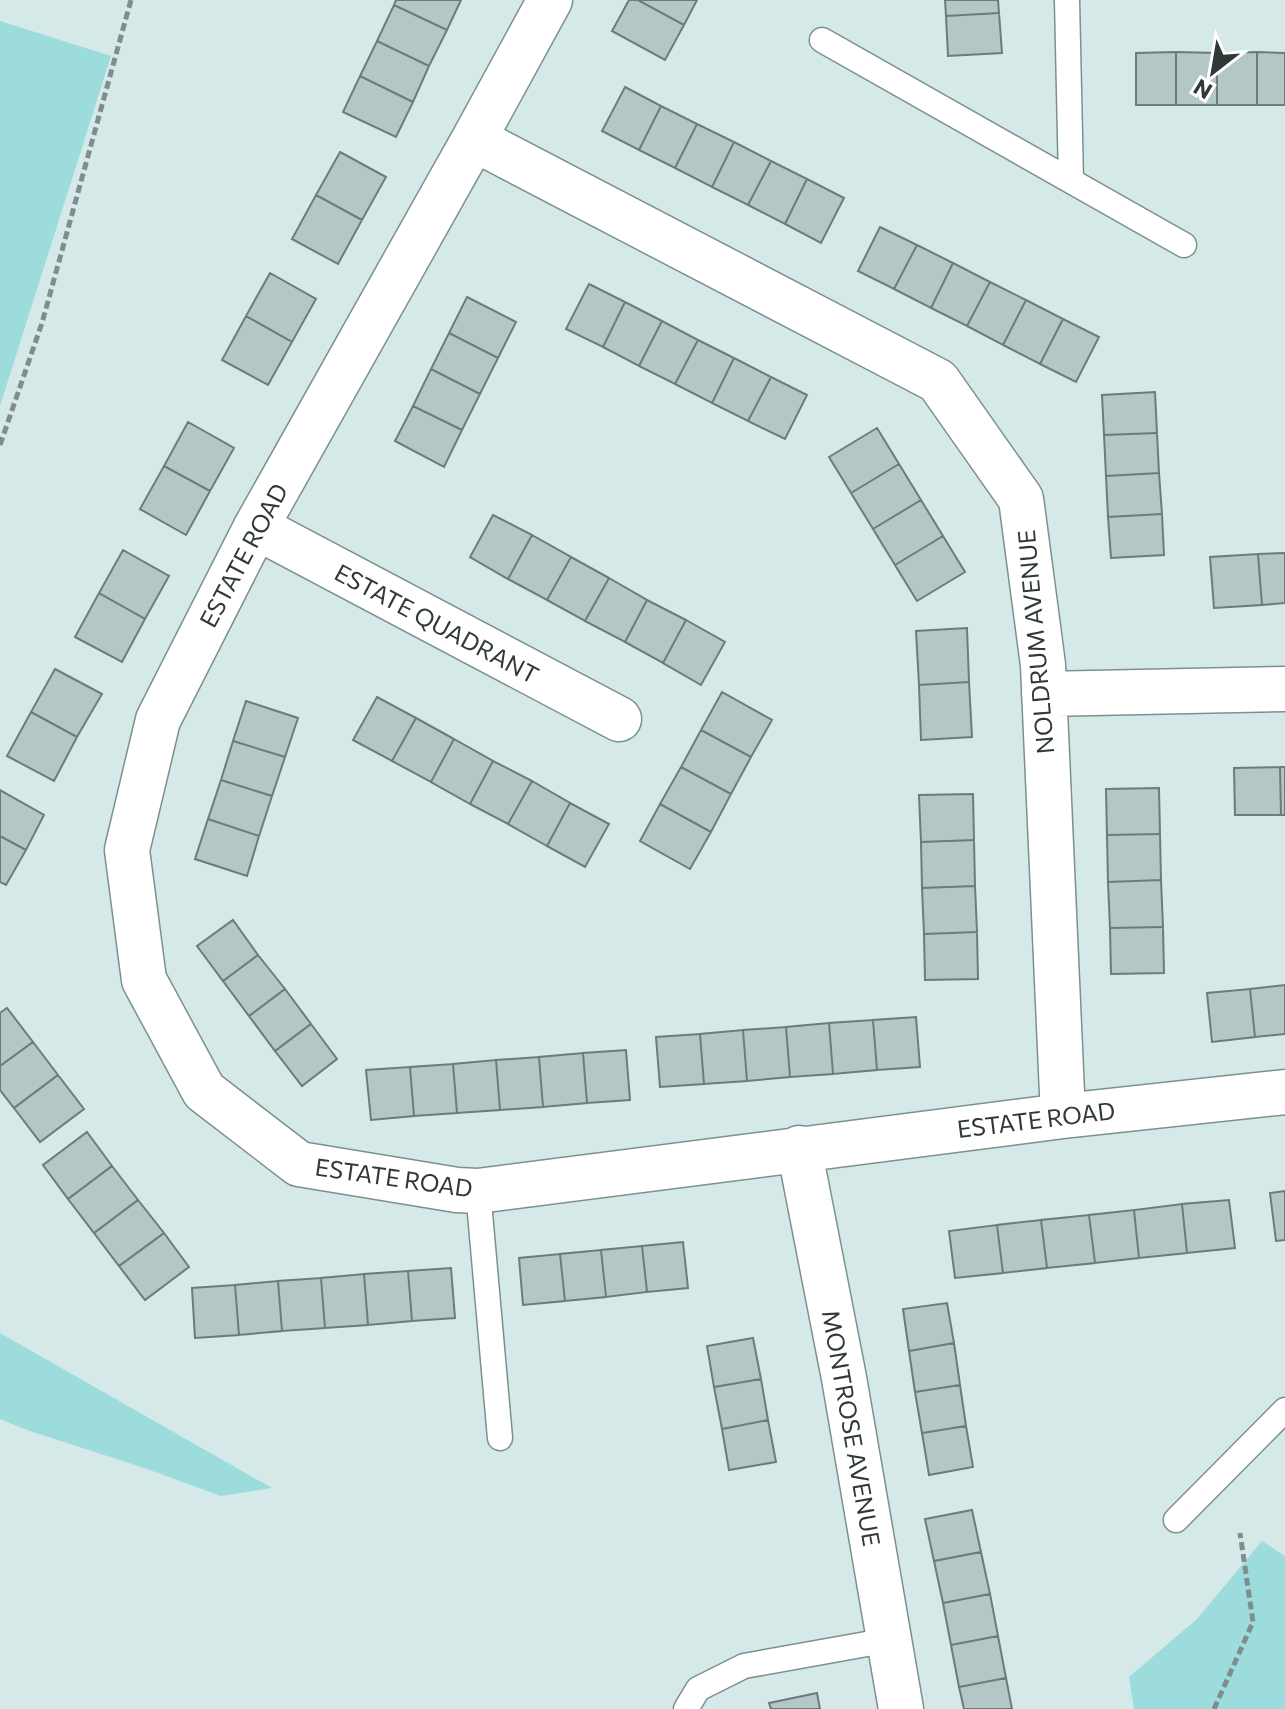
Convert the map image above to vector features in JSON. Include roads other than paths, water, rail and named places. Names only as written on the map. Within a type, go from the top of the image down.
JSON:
[{"type":"street","name":"ESTATE ROAD","points":[[550,0],[256,527],[158,720],[127,850],[144,980],[204,1091],[299,1164],[478,1191],[799,1148],[1285,1092]]},
{"type":"street","name":"NOLDRUM AVENUE","points":[[474,139],[938,381],[1021,499],[1043,665],[1063,1116]]},
{"type":"street","name":"ESTATE QUADRANT","points":[[256,527],[619,719]]},
{"type":"street","points":[[1044,694],[1285,689]]},
{"type":"street","name":"MONTROSE AVENUE","points":[[799,1148],[844,1378],[901,1709]]},
{"type":"lane","points":[[1067,0],[1071,181]]},
{"type":"lane","points":[[822,40],[1184,245]]},
{"type":"lane","points":[[478,1191],[500,1438]]},
{"type":"lane","points":[[1176,1520],[1285,1410]]},
{"type":"lane","points":[[686,1709],[698,1689],[744,1666],[889,1640]]}]
